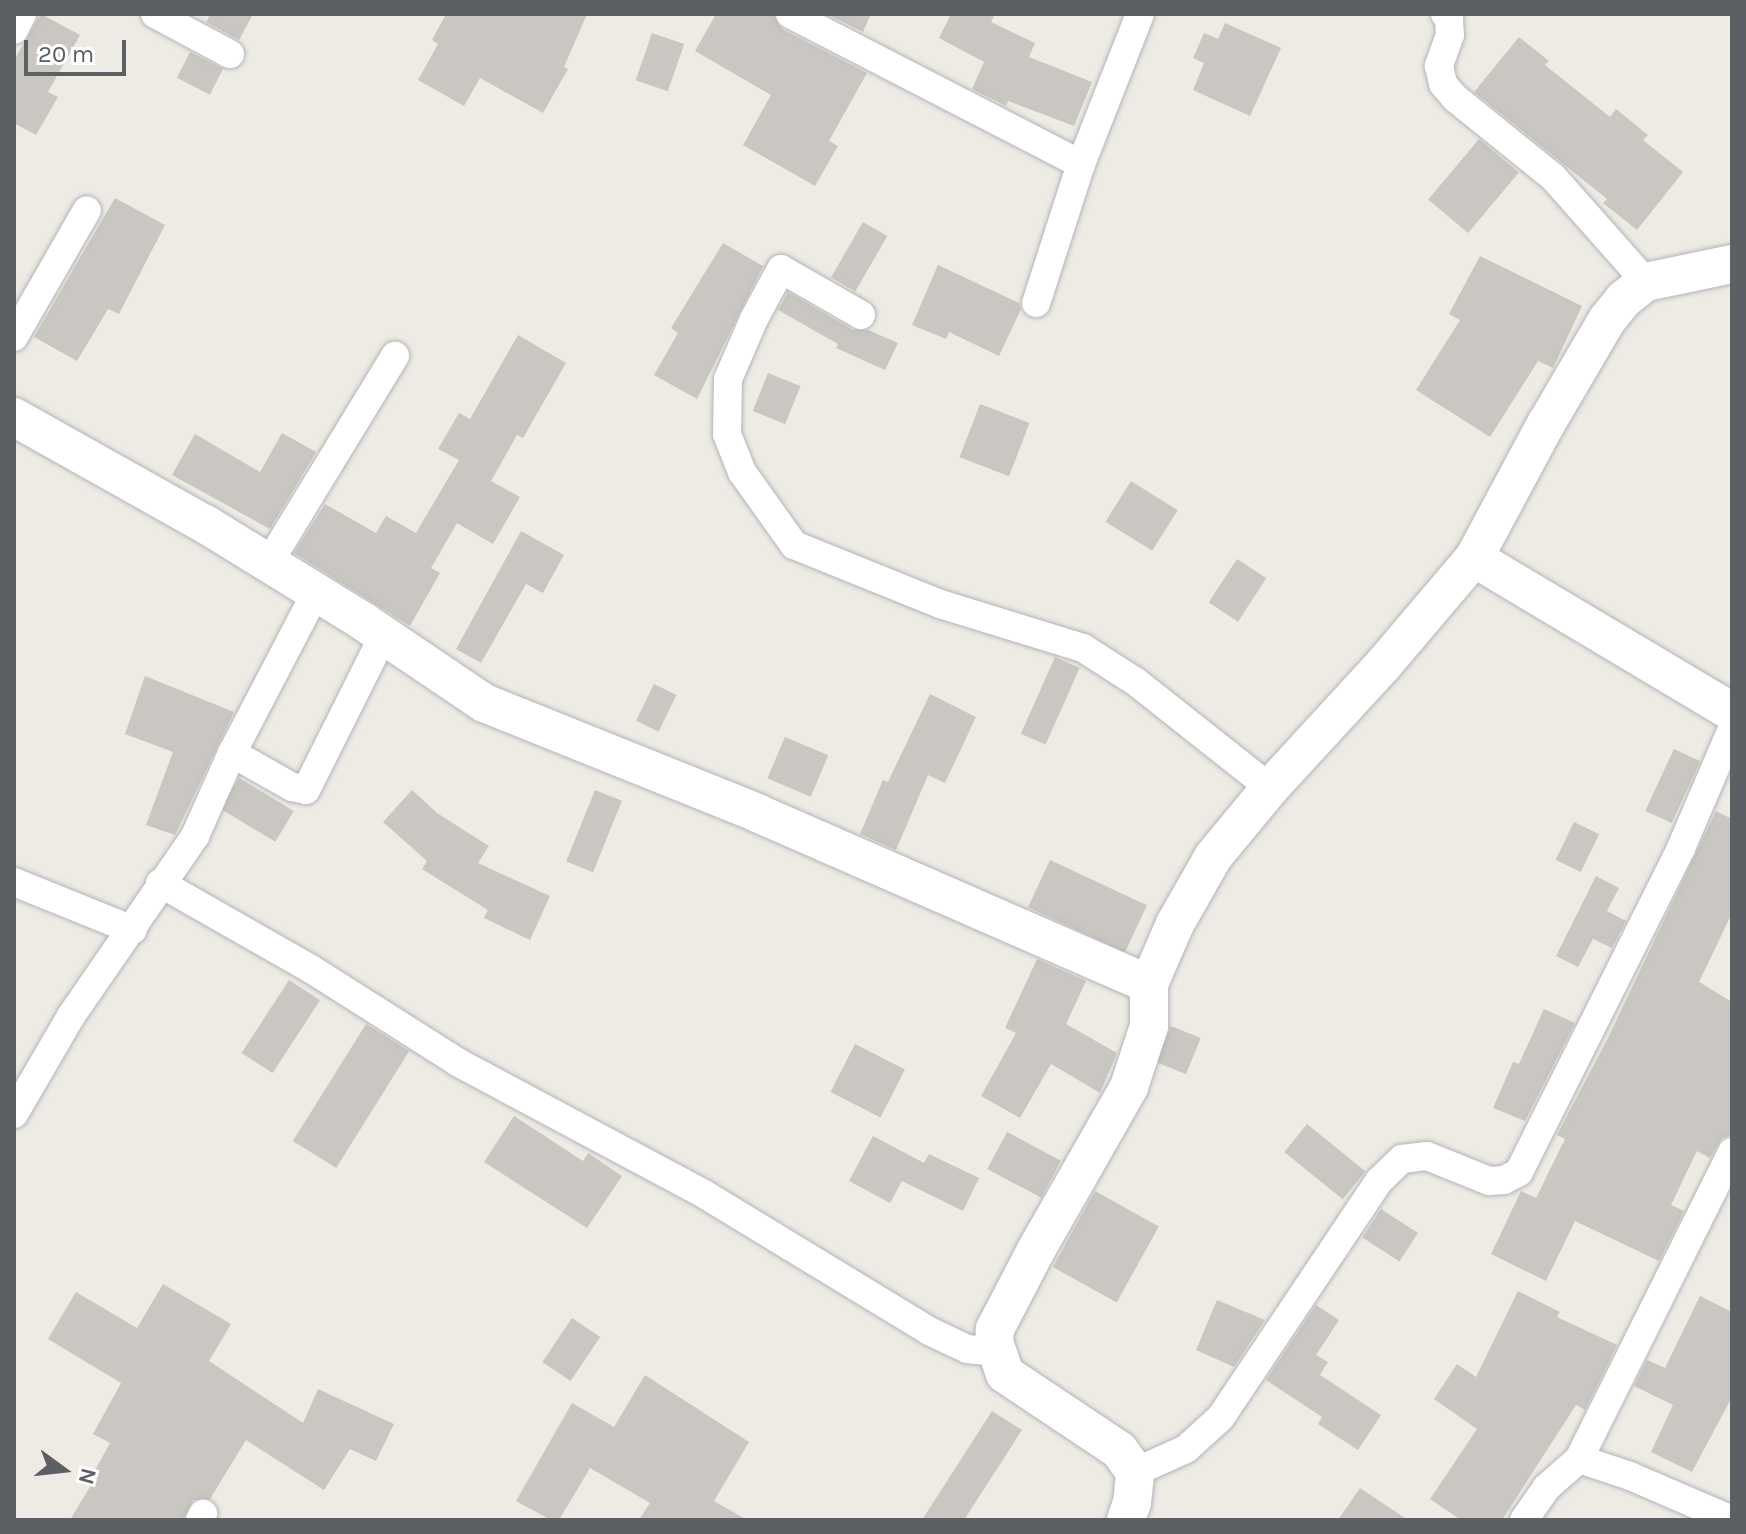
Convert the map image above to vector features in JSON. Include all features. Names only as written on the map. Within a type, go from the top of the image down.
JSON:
[{"type":"street","points":[[14,30],[22,14]]},
{"type":"street","points":[[155,14],[230,54]]},
{"type":"street","points":[[790,14],[1081,164]]},
{"type":"street","points":[[1036,303],[1081,164],[1140,14]]},
{"type":"street","points":[[1445,14],[1449,18],[1450,35],[1439,66],[1443,84],[1455,98],[1553,177],[1646,282]]},
{"type":"street","points":[[14,337],[87,210]]},
{"type":"street","points":[[1126,1520],[1132,1503],[1135,1472],[1119,1450],[1005,1374],[995,1352],[995,1329],[1129,1087],[1149,1026],[1149,984],[1175,924],[1213,857],[1270,788],[1384,664],[1474,558],[1607,320],[1624,299],[1646,282],[1732,264]]},
{"type":"street","points":[[861,315],[781,269],[754,319],[728,379],[727,434],[742,472],[794,545],[940,604],[1083,648],[1136,682],[1270,788]]},
{"type":"street","points":[[268,564],[395,356]]},
{"type":"street","points":[[14,417],[205,524],[484,703],[757,813],[1149,984]]},
{"type":"street","points":[[1474,558],[1732,712]]},
{"type":"street","points":[[14,1114],[71,1016],[195,836],[232,753],[315,594]]},
{"type":"street","points":[[232,753],[292,787],[306,790],[383,636]]},
{"type":"street","points":[[1135,1472],[1186,1449],[1221,1417],[1379,1181],[1402,1159],[1427,1156],[1489,1181],[1504,1180],[1519,1172],[1681,848],[1732,729]]},
{"type":"street","points":[[14,882],[133,930]]},
{"type":"street","points":[[160,883],[311,969],[459,1063],[704,1194],[929,1331],[967,1349],[995,1352]]},
{"type":"street","points":[[1524,1520],[1546,1488],[1579,1459],[1732,1152]]},
{"type":"street","points":[[1579,1459],[1630,1476],[1732,1520]]},
{"type":"building","points":[[41,14],[80,35],[48,92],[58,97],[36,135],[14,123],[14,60]]},
{"type":"building","points":[[211,14],[253,14],[239,40],[206,22]]},
{"type":"building","points":[[446,14],[587,14],[564,67],[568,69],[543,113],[480,78],[464,106],[418,80],[438,44],[432,40]]},
{"type":"building","points":[[716,14],[773,14],[782,29],[867,73],[829,141],[838,146],[815,186],[743,145],[771,95],[695,51]]},
{"type":"building","points":[[827,14],[871,14],[863,32]]},
{"type":"building","points":[[951,14],[995,14],[991,22],[1035,43],[1029,57],[1092,82],[1074,126],[1008,101],[1006,106],[972,89],[984,62],[939,38]]},
{"type":"building","points":[[1225,23],[1281,48],[1250,116],[1193,90],[1204,63],[1193,58],[1204,33],[1218,39]]},
{"type":"building","points":[[652,33],[684,44],[668,91],[636,80]]},
{"type":"building","points":[[1519,37],[1549,61],[1545,65],[1610,117],[1616,109],[1648,135],[1643,140],[1683,172],[1637,230],[1603,203],[1607,199],[1474,92]]},
{"type":"building","points":[[190,52],[223,69],[210,95],[177,78]]},
{"type":"building","points":[[1479,139],[1519,172],[1468,233],[1428,200]]},
{"type":"building","points":[[115,198],[165,225],[119,314],[108,309],[77,361],[34,337]]},
{"type":"building","points":[[863,222],[887,236],[855,291],[831,277]]},
{"type":"building","points":[[723,243],[763,266],[697,399],[654,375],[678,333],[671,328]]},
{"type":"building","points":[[1480,256],[1582,306],[1553,368],[1538,361],[1490,437],[1416,390],[1460,320],[1449,314]]},
{"type":"building","points":[[938,265],[1019,303],[1021,309],[999,356],[949,332],[946,339],[912,325]]},
{"type":"building","points":[[788,292],[853,330],[868,330],[898,343],[885,370],[836,348],[838,344],[778,310]]},
{"type":"building","points":[[518,335],[566,363],[523,438],[517,435],[491,481],[520,497],[493,544],[457,523],[431,568],[440,573],[410,626],[294,553],[325,504],[376,533],[386,516],[416,533],[459,460],[438,449],[459,413],[470,419]]},
{"type":"building","points":[[768,373],[800,386],[785,424],[753,411]]},
{"type":"building","points":[[980,404],[1029,423],[1009,476],[960,457]]},
{"type":"building","points":[[282,433],[316,452],[270,529],[172,475],[195,434],[260,472]]},
{"type":"building","points":[[1131,481],[1178,510],[1152,551],[1106,522]]},
{"type":"building","points":[[521,531],[564,555],[543,593],[526,584],[481,663],[456,649]]},
{"type":"building","points":[[1237,559],[1266,578],[1238,622],[1209,603]]},
{"type":"building","points":[[1055,657],[1080,668],[1045,745],[1021,734]]},
{"type":"building","points":[[145,676],[234,712],[175,835],[146,825],[173,752],[125,734]]},
{"type":"building","points":[[654,684],[676,695],[658,732],[636,721]]},
{"type":"building","points":[[930,694],[976,717],[945,783],[928,775],[896,850],[860,834],[883,780],[888,782]]},
{"type":"building","points":[[785,737],[828,755],[811,797],[767,778]]},
{"type":"building","points":[[1674,749],[1700,761],[1672,823],[1645,811]]},
{"type":"building","points":[[239,778],[294,811],[275,842],[220,809]]},
{"type":"building","points":[[412,790],[437,813],[489,846],[478,863],[550,896],[530,940],[484,918],[488,910],[422,869],[427,861],[383,822]]},
{"type":"building","points":[[595,790],[622,801],[593,872],[566,861]]},
{"type":"building","points":[[1716,811],[1732,819],[1732,913],[1699,982],[1732,1002],[1732,1135],[1722,1138],[1710,1158],[1697,1151],[1671,1205],[1684,1211],[1659,1261],[1575,1221],[1546,1281],[1491,1254],[1521,1191],[1536,1198],[1565,1139],[1557,1135],[1608,1038]]},
{"type":"building","points":[[1574,822],[1599,834],[1581,872],[1556,860]]},
{"type":"building","points":[[1050,860],[1147,905],[1125,952],[1028,907]]},
{"type":"building","points":[[1596,876],[1619,888],[1607,911],[1626,921],[1612,948],[1593,939],[1578,967],[1556,956]]},
{"type":"building","points":[[1037,959],[1086,981],[1066,1024],[1117,1053],[1100,1093],[1051,1064],[1020,1118],[981,1096],[1016,1033],[1005,1028]]},
{"type":"building","points":[[289,980],[320,1000],[273,1073],[242,1053]]},
{"type":"building","points":[[1544,1009],[1575,1023],[1525,1121],[1493,1108],[1513,1062],[1519,1064]]},
{"type":"building","points":[[366,1024],[409,1051],[336,1168],[293,1141]]},
{"type":"building","points":[[1171,1026],[1201,1038],[1186,1074],[1156,1062]]},
{"type":"building","points":[[855,1044],[905,1069],[880,1118],[830,1092]]},
{"type":"building","points":[[514,1116],[583,1161],[588,1153],[622,1176],[587,1228],[484,1162]]},
{"type":"building","points":[[1307,1124],[1365,1171],[1343,1199],[1284,1152]]},
{"type":"building","points":[[1007,1132],[1061,1161],[1041,1198],[987,1169]]},
{"type":"building","points":[[873,1136],[924,1163],[929,1154],[979,1178],[963,1211],[902,1181],[890,1203],[849,1181]]},
{"type":"building","points":[[1095,1191],[1159,1226],[1117,1302],[1053,1267]]},
{"type":"building","points":[[1381,1209],[1418,1233],[1399,1261],[1362,1238]]},
{"type":"building","points":[[163,1284],[231,1324],[209,1361],[303,1423],[318,1389],[394,1424],[376,1461],[350,1449],[324,1490],[246,1440],[210,1499],[193,1500],[183,1520],[70,1520],[99,1472],[95,1470],[110,1443],[93,1434],[121,1383],[48,1339],[76,1292],[137,1328]]},
{"type":"building","points":[[1518,1291],[1560,1312],[1557,1317],[1617,1345],[1585,1410],[1576,1405],[1502,1520],[1461,1520],[1430,1499],[1477,1429],[1434,1399],[1457,1364],[1476,1377]]},
{"type":"building","points":[[1700,1296],[1732,1312],[1732,1397],[1692,1472],[1651,1452],[1673,1405],[1634,1386],[1647,1360],[1665,1368]]},
{"type":"building","points":[[1217,1300],[1265,1320],[1234,1367],[1196,1350]]},
{"type":"building","points":[[1316,1305],[1339,1320],[1316,1355],[1328,1362],[1320,1375],[1381,1415],[1358,1450],[1318,1424],[1322,1417],[1266,1380]]},
{"type":"building","points":[[572,1318],[600,1337],[571,1381],[542,1362]]},
{"type":"building","points":[[645,1375],[749,1442],[714,1501],[747,1520],[639,1520],[650,1503],[590,1468],[559,1520],[551,1520],[516,1501],[572,1403],[614,1427]]},
{"type":"building","points":[[992,1411],[1022,1430],[964,1520],[922,1520]]},
{"type":"building","points":[[1360,1488],[1408,1520],[1338,1520]]}]
